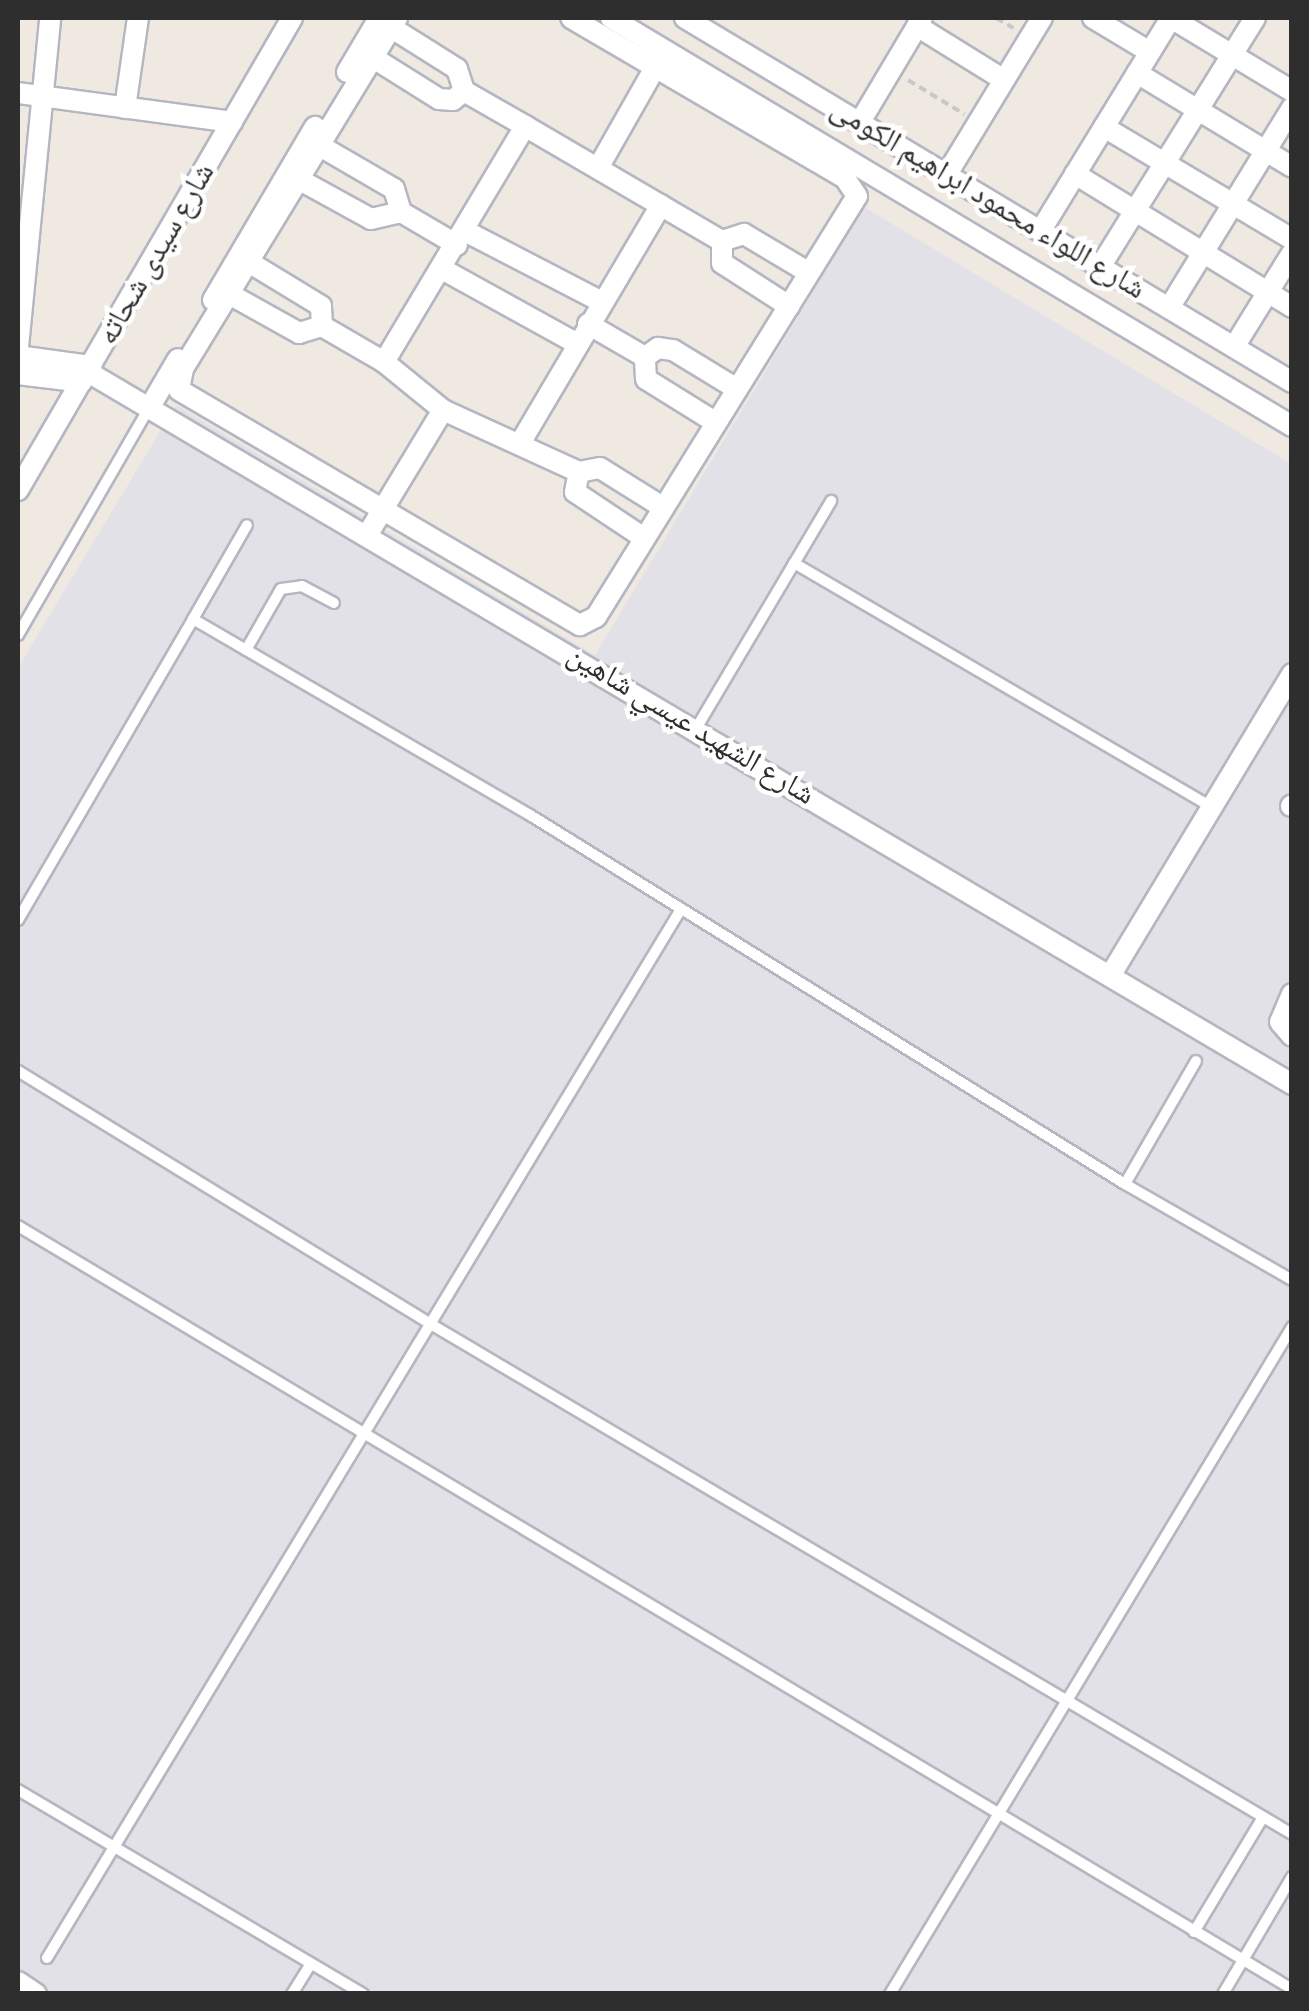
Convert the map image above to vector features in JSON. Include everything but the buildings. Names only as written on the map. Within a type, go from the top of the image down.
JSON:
[{"type":"street","points":[[18,347],[50,18]]},
{"type":"street","points":[[126,108],[138,18]]},
{"type":"street","name":"شارع سيدى شحاته","points":[[18,490],[292,18]]},
{"type":"street","points":[[572,18],[660,58],[1292,426]]},
{"type":"street","points":[[390,21],[300,180],[263,230],[252,264],[183,369],[179,390],[580,625],[596,616],[857,196],[852,183],[660,58],[611,18]]},
{"type":"street","name":"شارع اللواء محمود ابراهيم الكومى","points":[[688,18],[1292,382]]},
{"type":"street","points":[[946,174],[1042,18]]},
{"type":"street","points":[[1092,18],[1150,52]]},
{"type":"street","points":[[1041,230],[1171,18],[1292,91]]},
{"type":"street","points":[[1100,267],[1255,18]]},
{"type":"street","points":[[390,21],[458,69],[464,91],[722,241],[744,234],[808,272]]},
{"type":"street","points":[[151,405],[390,21]]},
{"type":"street","points":[[860,122],[920,22],[1004,80]]},
{"type":"street","points":[[372,58],[439,100],[464,91]]},
{"type":"street","points":[[598,168],[660,58]]},
{"type":"street","points":[[1138,73],[1292,167]]},
{"type":"street","points":[[18,93],[232,122]]},
{"type":"street","points":[[1168,308],[1292,108]]},
{"type":"street","points":[[384,362],[524,126]]},
{"type":"street","points":[[1104,127],[1292,239]]},
{"type":"street","points":[[320,146],[394,189],[401,212]]},
{"type":"street","points":[[1075,174],[1292,307]]},
{"type":"street","points":[[300,180],[371,220],[401,212],[602,302]]},
{"type":"street","points":[[522,440],[661,206]]},
{"type":"street","points":[[722,241],[722,263],[789,306]]},
{"type":"street","points":[[1234,347],[1292,252]]},
{"type":"street","points":[[252,264],[321,306],[322,326]]},
{"type":"street","points":[[442,269],[578,344]]},
{"type":"street","points":[[231,295],[300,333],[322,326],[384,362],[443,410],[522,440],[579,472],[600,468],[664,508]]},
{"type":"street","points":[[588,324],[645,357]]},
{"type":"street","points":[[645,357],[658,348],[673,350],[737,389]]},
{"type":"street","points":[[18,356],[87,373]]},
{"type":"street","points":[[645,357],[646,378],[716,422]]},
{"type":"street","points":[[18,374],[87,373]]},
{"type":"street","name":"شارع الشهيد عيسي شاهين","points":[[87,373],[151,405],[697,727],[1292,1084]]},
{"type":"street","points":[[368,534],[443,410]]},
{"type":"street","points":[[579,472],[574,492],[644,538]]},
{"type":"street","points":[[1110,976],[1292,674]]},
{"type":"street","points":[[1292,994],[1280,1022],[1292,1036]]},
{"type":"lane","points":[[18,635],[151,405]]},
{"type":"lane","points":[[697,727],[831,501]]},
{"type":"lane","points":[[18,920],[247,525]]},
{"type":"lane","points":[[794,563],[1212,807]]},
{"type":"lane","points":[[246,650],[282,589],[302,586],[334,603]]},
{"type":"lane","points":[[193,619],[681,909],[1125,1184],[1292,1280]]},
{"type":"lane","points":[[47,1958],[681,909]]},
{"type":"lane","points":[[1125,1184],[1196,1062]]},
{"type":"lane","points":[[18,1070],[429,1324],[1292,1834]]},
{"type":"lane","points":[[18,1226],[1292,1989]]},
{"type":"lane","points":[[890,1994],[1292,1327]]},
{"type":"lane","points":[[18,1790],[364,1994]]},
{"type":"lane","points":[[1194,1932],[1263,1817]]},
{"type":"lane","points":[[1223,1994],[1292,1877]]},
{"type":"lane","points":[[292,1994],[311,1963]]},
{"type":"path","points":[[891,69],[978,123]]},
{"type":"shaded area","points":[[864,207],[1291,464],[1291,1993],[49,1994],[18,1975],[18,668],[176,405],[595,655]]}]
